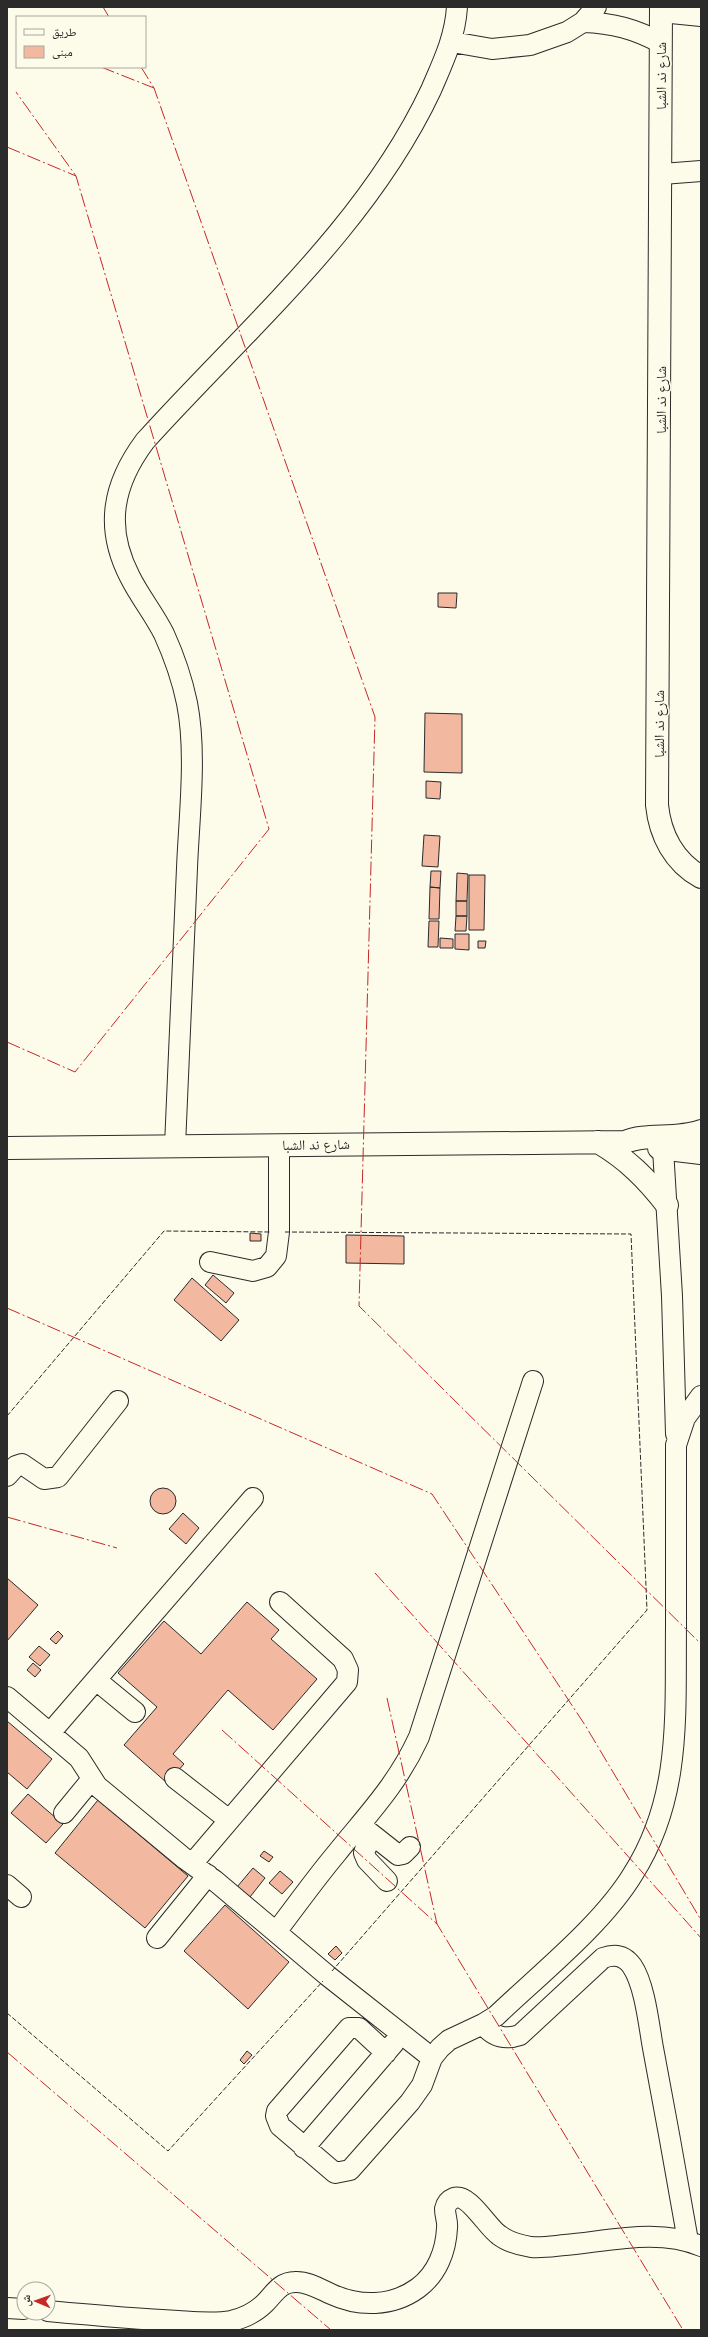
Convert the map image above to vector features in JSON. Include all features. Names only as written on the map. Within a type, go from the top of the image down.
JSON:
[{"type":"main road","name":"شارع ند الشبا","points":[[661,10],[662,174],[657,805],[662,832],[679,860],[701,877]]},
{"type":"main road","name":"شارع ند الشبا","points":[[658,793],[676,841],[701,866]]},
{"type":"main road","name":"شارع ند الشبا","points":[[7,1148],[625,1142],[638,1138],[677,1137],[701,1131]]},
{"type":"main road","points":[[598,1142],[628,1162],[646,1178],[667,1205]]},
{"type":"main road","name":"شارع ند الشبا","points":[[625,1142],[638,1147],[663,1148],[701,1153]]},
{"type":"street","points":[[175,1146],[191,785],[187,705],[178,668],[163,632],[130,577],[120,555],[115,531],[115,507],[120,483],[131,460],[145,441],[277,300],[362,203],[393,159],[421,110],[452,42],[458,7]]},
{"type":"street","points":[[452,42],[492,49],[511,48],[549,39],[583,22],[596,7]]},
{"type":"street","points":[[661,10],[701,16]]},
{"type":"street","points":[[583,22],[624,26],[661,43]]},
{"type":"street","points":[[662,174],[701,171]]},
{"type":"street","points":[[210,1262],[253,1271],[267,1267],[276,1256],[279,1232],[279,1146]]},
{"type":"street","points":[[386,2053],[359,2028],[349,2028],[283,2102],[277,2111],[277,2121],[284,2130],[335,2172],[350,2170],[417,2094],[432,2058],[449,2040],[483,2024],[496,2016],[599,1917],[633,1875],[658,1826],[670,1779],[675,1746],[676,1446],[667,1205],[663,1148]]},
{"type":"street","points":[[276,1932],[367,1831],[419,1737],[533,1381]]},
{"type":"street","points":[[676,1446],[685,1418],[701,1396]]},
{"type":"street","points":[[7,1476],[16,1466],[25,1464],[44,1478],[53,1479],[58,1477],[118,1401]]},
{"type":"street","points":[[50,1733],[253,1498]]},
{"type":"street","points":[[156,1938],[200,1870],[229,1820],[344,1687],[348,1676],[343,1659],[280,1602]]},
{"type":"street","points":[[96,1680],[135,1712]]},
{"type":"street","points":[[7,1697],[79,1758],[92,1779],[200,1870],[432,2058]]},
{"type":"street","points":[[175,1778],[229,1820]]},
{"type":"street","points":[[64,1812],[92,1779]]},
{"type":"street","points":[[367,1831],[398,1855],[403,1854],[410,1847]]},
{"type":"street","points":[[367,1831],[364,1854],[367,1860],[387,1881]]},
{"type":"street","points":[[56,2312],[148,2319],[226,2322],[254,2312],[280,2287],[293,2282],[308,2284],[336,2297],[354,2302],[372,2304],[389,2302],[405,2296],[420,2287],[432,2275],[441,2260],[446,2244],[448,2226],[445,2208],[451,2199],[456,2197],[467,2200],[498,2235],[521,2245],[546,2247],[662,2236],[695,2244],[648,2021],[636,1973],[626,1959],[614,1955],[603,1958],[520,2035],[512,2038],[496,2036],[483,2024]]},
{"type":"street","points":[[304,2148],[402,2035]]},
{"type":"building","points":[[438,593],[457,593],[456,608],[438,607]]},
{"type":"building","points":[[425,713],[462,714],[462,773],[424,772]]},
{"type":"building","points":[[426,781],[441,782],[440,799],[426,798]]},
{"type":"building","points":[[424,835],[440,836],[438,867],[422,866]]},
{"type":"building","points":[[431,871],[441,871],[440,888],[430,887]]},
{"type":"building","points":[[457,873],[468,874],[467,901],[456,901]]},
{"type":"building","points":[[469,875],[485,875],[484,930],[469,930]]},
{"type":"building","points":[[430,887],[440,888],[439,919],[429,919]]},
{"type":"building","points":[[456,901],[467,901],[467,916],[456,916]]},
{"type":"building","points":[[456,916],[467,916],[466,931],[455,931]]},
{"type":"building","points":[[429,921],[439,921],[438,947],[428,947]]},
{"type":"building","points":[[455,934],[469,934],[469,950],[455,949]]},
{"type":"building","points":[[440,938],[453,939],[453,948],[440,948]]},
{"type":"building","points":[[478,941],[486,941],[485,948],[478,948]]},
{"type":"building","points":[[250,1233],[261,1234],[261,1241],[250,1241]]},
{"type":"building","points":[[346,1235],[404,1236],[404,1264],[346,1263]]},
{"type":"building","points":[[213,1275],[234,1293],[226,1303],[205,1285]]},
{"type":"building","points":[[192,1278],[239,1320],[221,1341],[174,1300]]},
{"type":"building","points":[[163,1488],[172,1492],[176,1501],[172,1510],[163,1514],[154,1510],[150,1501],[154,1492]]},
{"type":"building","points":[[183,1513],[199,1528],[186,1544],[169,1529]]},
{"type":"building","points":[[7,1578],[38,1605],[7,1641]]},
{"type":"building","points":[[247,1602],[279,1630],[271,1639],[317,1679],[273,1730],[228,1690],[173,1754],[184,1764],[167,1783],[124,1745],[157,1707],[118,1673],[164,1621],[201,1654]]},
{"type":"building","points":[[58,1631],[63,1636],[56,1644],[50,1639]]},
{"type":"building","points":[[39,1646],[50,1655],[40,1666],[29,1657]]},
{"type":"building","points":[[33,1663],[41,1670],[35,1677],[27,1670]]},
{"type":"building","points":[[7,1721],[52,1759],[27,1789],[7,1772]]},
{"type":"building","points":[[28,1794],[63,1824],[46,1843],[11,1813]]},
{"type":"building","points":[[98,1800],[188,1876],[145,1928],[55,1853]]},
{"type":"building","points":[[264,1851],[273,1857],[269,1862],[260,1856]]},
{"type":"building","points":[[253,1868],[265,1878],[250,1897],[237,1887]]},
{"type":"building","points":[[280,1871],[293,1882],[282,1894],[269,1883]]},
{"type":"building","points":[[225,1905],[289,1962],[248,2009],[184,1951]]},
{"type":"building","points":[[336,1946],[342,1953],[335,1960],[328,1954]]},
{"type":"building","points":[[247,2051],[252,2055],[244,2064],[240,2060]]},
{"type":"fence","points":[[7,1416],[164,1231],[271,1232]]},
{"type":"fence","points":[[285,1232],[631,1234],[647,1610],[332,1971]]},
{"type":"fence","points":[[7,2013],[168,2151],[323,1981]]},
{"type":"power","points":[[103,7],[108,16]]},
{"type":"power","points":[[104,68],[154,88]]},
{"type":"power","points":[[142,68],[154,88],[375,717],[359,1306],[701,1644]]},
{"type":"power","points":[[7,1042],[75,1072],[269,829],[76,176],[16,92]]},
{"type":"power","points":[[7,147],[76,176]]},
{"type":"power","points":[[7,1308],[432,1494],[585,1725],[701,1920]]},
{"type":"power","points":[[7,1517],[117,1548]]},
{"type":"power","points":[[375,1573],[701,1938]]},
{"type":"power","points":[[387,1698],[437,1924]]},
{"type":"power","points":[[222,1730],[437,1924],[683,2330]]},
{"type":"power","points":[[7,2052],[331,2330]]}]
